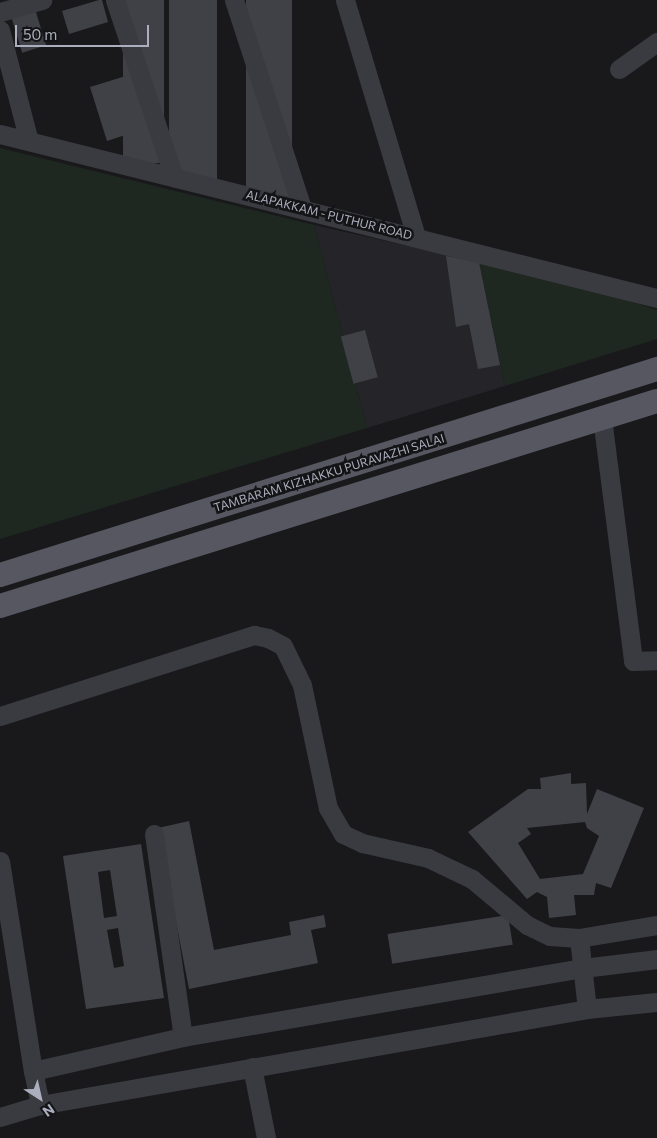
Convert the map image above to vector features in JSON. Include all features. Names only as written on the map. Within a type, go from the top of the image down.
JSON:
[{"type":"main road","name":"TAMBARAM KIZHAKKU PURAVAZHI SALAI","points":[[0,575],[657,369]]},
{"type":"main road","points":[[0,606],[657,401]]},
{"type":"street","points":[[0,12],[42,0]]},
{"type":"street","points":[[115,0],[174,177]]},
{"type":"street","points":[[234,0],[302,208]]},
{"type":"street","points":[[345,0],[416,236]]},
{"type":"street","points":[[0,30],[29,141]]},
{"type":"street","points":[[619,68],[657,42]]},
{"type":"street","name":"ALAPAKKAM - PUTHUR ROAD","points":[[0,134],[416,236],[657,298]]},
{"type":"street","points":[[602,418],[633,661],[657,660]]},
{"type":"street","points":[[0,716],[254,635],[268,638],[284,646],[302,685],[328,808],[343,834],[362,843],[428,858],[472,879],[527,925],[550,936],[579,938],[657,925]]},
{"type":"street","points":[[154,834],[184,1037]]},
{"type":"street","points":[[0,861],[40,1105]]},
{"type":"street","points":[[579,938],[587,1009]]},
{"type":"street","points":[[33,1071],[184,1037],[583,968],[657,959]]},
{"type":"street","points":[[0,1117],[40,1105],[587,1009],[657,1002]]},
{"type":"street","points":[[252,1068],[266,1138]]},
{"type":"shaded area","points":[[0,148],[314,225],[367,428],[0,539]]},
{"type":"shaded area","points":[[314,225],[479,262],[505,386],[367,428]]},
{"type":"shaded area","points":[[479,262],[590,288],[657,310],[657,339],[505,386]]},
{"type":"building","points":[[102,0],[108,22],[69,34],[62,11]]},
{"type":"building","points":[[123,0],[164,0],[164,163],[123,163]]},
{"type":"building","points":[[169,0],[217,0],[217,181],[169,181]]},
{"type":"building","points":[[246,0],[292,0],[292,199],[246,199]]},
{"type":"building","points":[[35,9],[46,45],[22,53],[11,16]]},
{"type":"building","points":[[129,75],[150,143],[136,148],[131,133],[107,141],[90,87]]},
{"type":"building","points":[[446,256],[479,262],[500,365],[478,369],[469,324],[456,327]]},
{"type":"building","points":[[365,330],[378,377],[354,384],[341,336]]},
{"type":"building","points":[[571,773],[571,784],[586,783],[587,814],[597,789],[644,808],[611,888],[596,883],[594,895],[574,895],[576,915],[549,918],[547,897],[537,892],[527,899],[468,832],[528,789],[541,789],[540,778]],"holes":[[[585,822],[587,828],[599,836],[583,874],[540,879],[518,843],[531,834],[527,828]]]},
{"type":"building","points":[[189,821],[214,950],[291,935],[289,922],[324,915],[326,927],[311,930],[318,963],[189,989],[158,828]]},
{"type":"building","points":[[141,844],[164,998],[86,1009],[63,856]],"holes":[[[110,870],[117,916],[104,918],[98,872]],[[118,928],[124,966],[114,968],[107,930]]]},
{"type":"building","points":[[508,915],[513,945],[392,964],[388,934]]}]
